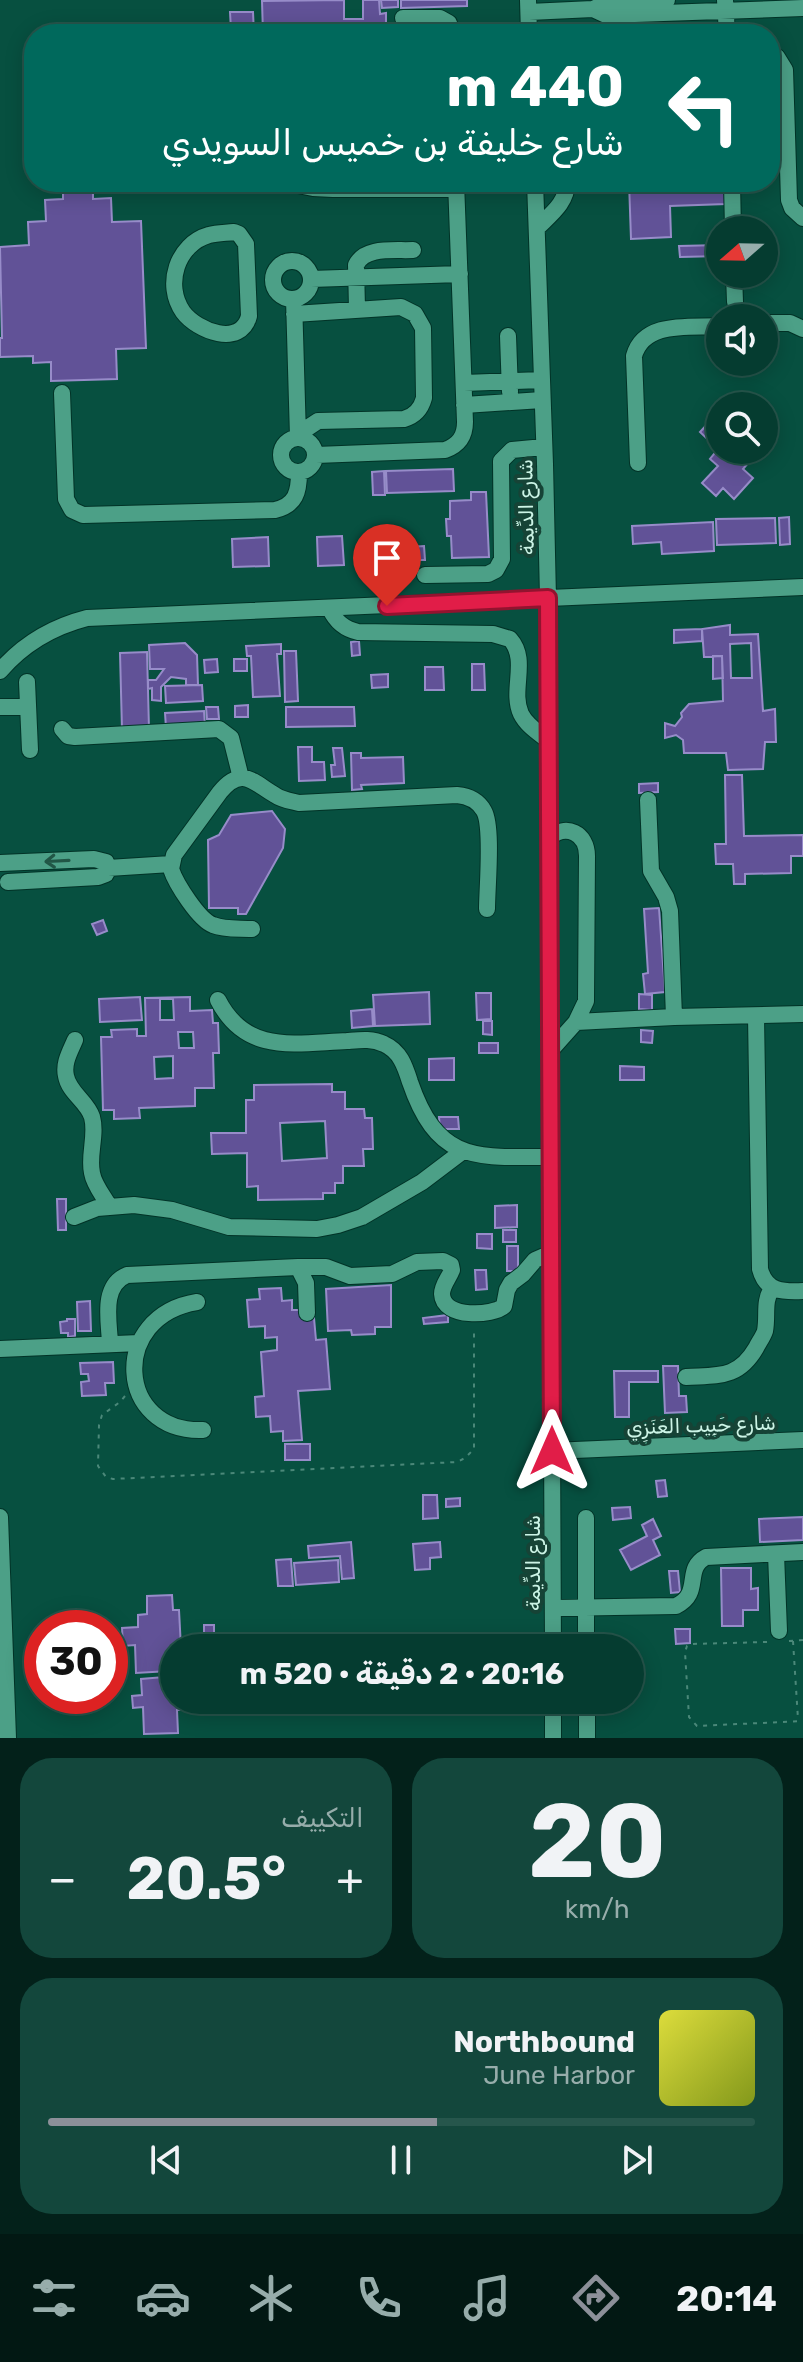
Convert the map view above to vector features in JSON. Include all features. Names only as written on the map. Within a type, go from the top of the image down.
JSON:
[{"type":"street","points":[[593,9],[606,3],[667,0]]},
{"type":"street","points":[[528,6],[593,9],[606,15],[725,5],[803,8]]},
{"type":"street","points":[[403,18],[440,18],[449,24]]},
{"type":"street","points":[[780,62],[785,70],[789,200],[792,208],[803,218]]},
{"type":"street","points":[[316,455],[445,450],[463,437],[464,383],[456,192]]},
{"type":"street","name":"شارع الدِّيمة","points":[[535,192],[548,598],[553,1634]]},
{"type":"street","points":[[537,228],[560,205],[566,192]]},
{"type":"street","points":[[732,192],[733,216]]},
{"type":"street","points":[[234,232],[246,244],[248,282],[249,316],[246,325],[240,331],[224,334],[202,327],[184,312],[178,302],[174,278],[176,266],[189,246],[210,234],[234,232]]},
{"type":"street","points":[[357,309],[356,265],[363,255],[413,250]]},
{"type":"street","points":[[294,306],[306,292],[311,279],[306,267],[288,261],[277,269],[274,281],[278,292],[294,306],[300,438]]},
{"type":"street","points":[[311,279],[460,274]]},
{"type":"street","points":[[248,282],[274,281]]},
{"type":"street","points":[[734,288],[735,302]]},
{"type":"street","points":[[294,306],[357,309],[401,307],[420,320],[423,335],[424,398],[415,414],[404,419],[318,421],[306,429],[300,438]]},
{"type":"street","points":[[778,323],[790,323],[803,329]]},
{"type":"street","points":[[638,463],[636,347],[641,339],[657,329],[706,327]]},
{"type":"street","points":[[508,336],[511,402]]},
{"type":"street","points":[[464,383],[542,380]]},
{"type":"street","points":[[62,393],[66,499],[72,510],[83,515],[282,508],[290,505],[297,495],[299,472]]},
{"type":"street","points":[[464,405],[542,400]]},
{"type":"street","points":[[300,438],[313,444],[316,455],[313,465],[299,472],[289,469],[281,456],[287,441],[300,438]]},
{"type":"street","points":[[425,575],[488,574],[496,570],[502,559],[501,461],[512,450],[544,447]]},
{"type":"street","points":[[0,671],[28,643],[46,632],[87,618],[803,587]]},
{"type":"street","points":[[330,609],[344,627],[358,632],[493,634],[510,639],[518,654],[519,708],[526,722],[549,741]]},
{"type":"street","points":[[27,682],[30,750]]},
{"type":"street","points":[[0,707],[28,707]]},
{"type":"street","points":[[62,729],[71,737],[219,729],[231,738],[241,778]]},
{"type":"street","points":[[252,929],[219,927],[207,922],[175,878],[171,864],[174,855],[226,785],[241,778],[258,782],[275,796],[299,803],[457,795],[473,799],[488,820],[487,909]]},
{"type":"street","points":[[648,800],[651,871],[670,911],[674,1017]]},
{"type":"street","points":[[549,838],[561,831],[575,832],[587,848],[587,992],[584,1010],[551,1050]]},
{"type":"street","points":[[0,863],[94,859],[106,862],[108,868],[106,874],[98,877],[8,882]]},
{"type":"street","points":[[108,868],[171,864]]},
{"type":"street","points":[[218,1000],[235,1026],[263,1041],[366,1040],[388,1045],[403,1061],[419,1108],[431,1125],[463,1151],[485,1157],[551,1157]]},
{"type":"street","points":[[576,1022],[803,1014]]},
{"type":"street","points":[[756,1016],[760,1269],[764,1280],[772,1288],[782,1292],[803,1291]]},
{"type":"street","points":[[75,1040],[67,1060],[66,1076],[68,1084],[92,1117],[92,1174],[109,1206]]},
{"type":"street","points":[[74,1217],[109,1206],[134,1205],[172,1210],[229,1227],[317,1229],[362,1217],[422,1182],[463,1151]]},
{"type":"street","points":[[110,1343],[109,1293],[115,1282],[123,1277],[298,1267],[326,1267],[350,1276],[382,1275],[397,1272],[417,1262],[446,1262],[452,1270],[442,1291],[445,1304],[457,1312],[474,1312],[502,1309],[511,1283],[535,1260],[551,1253]]},
{"type":"street","points":[[298,1267],[306,1283],[307,1313]]},
{"type":"street","points":[[686,1377],[725,1375],[740,1369],[765,1333],[766,1301],[772,1288]]},
{"type":"street","points":[[197,1302],[168,1310],[156,1318],[139,1343],[135,1376],[144,1402],[163,1422],[176,1428],[203,1430]]},
{"type":"street","points":[[0,1349],[139,1343]]},
{"type":"street","name":"شارع حَبِيب العَنَزِي","points":[[552,1451],[803,1440]]},
{"type":"street","points":[[0,1517],[8,1738]]},
{"type":"street","points":[[586,1518],[586,1634]]},
{"type":"street","points":[[554,1608],[676,1606],[693,1589],[694,1568],[701,1559],[803,1552]]},
{"type":"street","points":[[776,1554],[786,1636]]},
{"type":"street","points":[[553,1714],[553,1738]]},
{"type":"street","points":[[587,1714],[587,1738]]},
{"type":"path","points":[[135,1376],[120,1402],[102,1415],[99,1425],[98,1466],[106,1477],[113,1479],[457,1462],[474,1449],[474,1312]]},
{"type":"path","points":[[786,1636],[798,1721]]},
{"type":"path","points":[[803,1640],[786,1636],[687,1646],[689,1717],[697,1726],[803,1721]]},
{"type":"building","points":[[344,0],[344,19],[363,19],[363,0],[379,0],[380,14],[386,13],[386,24],[263,24],[262,1]]},
{"type":"building","points":[[381,0],[398,0],[398,7],[382,8]]},
{"type":"building","points":[[401,0],[467,0],[467,6],[401,8]]},
{"type":"building","points":[[230,12],[253,12],[254,24],[231,24]]},
{"type":"building","points":[[63,192],[93,192],[93,199],[111,198],[112,222],[141,221],[146,348],[116,349],[117,379],[51,381],[51,362],[33,363],[33,356],[0,357],[0,247],[29,245],[28,222],[46,221],[45,200],[63,199]]},
{"type":"building","points":[[629,192],[726,192],[726,204],[670,206],[671,237],[631,239]]},
{"type":"building","points":[[706,245],[706,256],[680,257],[679,246]]},
{"type":"building","points":[[716,464],[747,464],[743,469],[753,478],[734,499],[723,488],[716,496],[702,483],[718,466]]},
{"type":"building","points":[[453,469],[454,491],[387,493],[386,471]]},
{"type":"building","points":[[384,471],[385,495],[373,495],[372,472]]},
{"type":"building","points":[[471,492],[486,492],[489,557],[452,558],[446,519],[450,519],[450,501],[471,500]]},
{"type":"building","points":[[789,517],[790,544],[780,545],[779,518]]},
{"type":"building","points":[[775,518],[776,543],[717,545],[716,519]]},
{"type":"building","points":[[713,522],[714,551],[662,554],[661,542],[633,544],[632,526]]},
{"type":"building","points":[[342,536],[344,565],[318,566],[317,537]]},
{"type":"building","points":[[268,537],[269,566],[233,567],[232,539]]},
{"type":"building","points":[[424,546],[425,560],[409,560],[409,547]]},
{"type":"building","points":[[730,625],[730,635],[758,634],[763,711],[775,709],[776,742],[765,742],[763,769],[728,770],[726,753],[684,753],[683,740],[676,735],[665,738],[665,723],[675,726],[689,704],[723,701],[722,656],[704,657],[702,629]],"holes":[[[751,643],[752,678],[731,678],[730,644]]]},
{"type":"building","points":[[702,629],[702,641],[674,643],[674,630]]},
{"type":"building","points":[[359,641],[360,655],[352,656],[351,642]]},
{"type":"building","points":[[185,643],[197,655],[198,685],[186,685],[186,679],[171,677],[161,687],[161,701],[152,700],[148,680],[156,680],[164,669],[150,669],[149,645]]},
{"type":"building","points":[[281,644],[281,654],[277,654],[280,696],[253,697],[251,656],[247,656],[246,646]]},
{"type":"building","points":[[284,651],[296,651],[298,701],[285,702]]},
{"type":"building","points":[[147,652],[149,729],[122,730],[120,653]]},
{"type":"building","points":[[713,656],[722,656],[723,678],[713,679]]},
{"type":"building","points":[[217,659],[218,672],[205,673],[204,660]]},
{"type":"building","points":[[234,659],[247,659],[247,671],[234,671]]},
{"type":"building","points":[[472,664],[484,664],[485,690],[472,690]]},
{"type":"building","points":[[425,667],[443,667],[444,690],[425,690]]},
{"type":"building","points":[[388,674],[388,687],[372,688],[371,675]]},
{"type":"building","points":[[202,685],[203,701],[166,703],[165,686]]},
{"type":"building","points":[[248,705],[248,717],[235,717],[235,706]]},
{"type":"building","points":[[206,707],[218,707],[219,719],[207,719]]},
{"type":"building","points":[[286,707],[354,707],[355,726],[286,727]]},
{"type":"building","points":[[204,711],[205,726],[166,728],[165,713]]},
{"type":"building","points":[[298,747],[312,747],[312,762],[324,762],[325,780],[299,781]]},
{"type":"building","points":[[333,748],[342,748],[345,776],[332,777],[331,765],[335,765]]},
{"type":"building","points":[[351,753],[361,753],[361,758],[403,757],[404,783],[361,785],[362,789],[352,790]]},
{"type":"building","points":[[725,775],[742,775],[744,836],[803,835],[803,856],[791,856],[791,873],[745,874],[745,884],[734,884],[733,864],[716,864],[715,844],[726,844]]},
{"type":"building","points":[[658,783],[658,792],[639,793],[639,784]]},
{"type":"building","points":[[272,811],[285,829],[283,848],[246,914],[238,914],[238,908],[209,908],[208,840],[219,835],[231,815]]},
{"type":"building","points":[[659,908],[665,992],[645,994],[643,974],[648,973],[644,909]]},
{"type":"building","points":[[103,920],[107,931],[97,935],[92,924]]},
{"type":"building","points":[[429,992],[430,1024],[375,1026],[373,995]]},
{"type":"building","points":[[476,993],[491,993],[491,1019],[477,1020]]},
{"type":"building","points":[[639,994],[652,995],[652,1010],[639,1009]]},
{"type":"building","points":[[140,997],[142,1020],[100,1022],[99,999]]},
{"type":"building","points":[[190,997],[190,1011],[212,1010],[213,1023],[218,1023],[219,1053],[213,1053],[214,1088],[195,1088],[195,1106],[139,1108],[140,1118],[114,1119],[114,1110],[103,1110],[101,1037],[112,1037],[111,1030],[137,1029],[137,1036],[146,1036],[145,998]],"holes":[[[160,999],[173,999],[174,1020],[160,1020]],[[178,1032],[193,1032],[194,1048],[179,1048]],[[173,1056],[173,1078],[155,1079],[154,1057]]]},
{"type":"building","points":[[372,1009],[373,1026],[352,1028],[351,1011]]},
{"type":"building","points":[[483,1021],[492,1021],[492,1035],[483,1034]]},
{"type":"building","points":[[641,1030],[653,1031],[652,1043],[641,1042]]},
{"type":"building","points":[[479,1043],[498,1043],[498,1053],[479,1053]]},
{"type":"building","points":[[454,1058],[454,1080],[429,1080],[429,1059]]},
{"type":"building","points":[[620,1066],[644,1067],[644,1080],[620,1080]]},
{"type":"building","points":[[332,1084],[332,1092],[345,1092],[345,1109],[364,1109],[365,1118],[372,1118],[373,1149],[363,1149],[364,1166],[343,1166],[343,1183],[335,1183],[335,1193],[323,1193],[323,1199],[258,1200],[258,1186],[247,1187],[247,1153],[212,1154],[211,1133],[246,1133],[246,1100],[254,1100],[254,1085]],"holes":[[[325,1121],[327,1158],[282,1161],[280,1123]]]},
{"type":"building","points":[[439,1117],[458,1117],[459,1129],[440,1129]]},
{"type":"building","points":[[57,1199],[66,1199],[66,1230],[58,1230]]},
{"type":"building","points":[[517,1205],[517,1227],[495,1228],[495,1206]]},
{"type":"building","points":[[503,1230],[516,1230],[516,1242],[503,1242]]},
{"type":"building","points":[[477,1234],[492,1234],[492,1249],[477,1248]]},
{"type":"building","points":[[507,1246],[518,1246],[518,1271],[507,1271]]},
{"type":"building","points":[[475,1270],[486,1270],[487,1289],[476,1290]]},
{"type":"building","points":[[391,1285],[391,1327],[375,1327],[375,1334],[352,1335],[351,1330],[328,1331],[326,1289]]},
{"type":"building","points":[[281,1288],[282,1301],[292,1300],[292,1310],[303,1310],[304,1319],[314,1318],[316,1340],[326,1339],[330,1389],[298,1391],[302,1440],[283,1441],[283,1431],[271,1432],[270,1416],[256,1417],[255,1397],[264,1396],[261,1352],[277,1350],[277,1337],[265,1338],[265,1326],[249,1327],[247,1300],[260,1299],[259,1289]]},
{"type":"building","points":[[90,1301],[91,1331],[78,1331],[77,1302]]},
{"type":"building","points":[[448,1315],[448,1322],[424,1324],[423,1318]]},
{"type":"building","points":[[75,1319],[75,1336],[68,1337],[68,1333],[61,1333],[60,1322]]},
{"type":"building","points":[[113,1362],[114,1383],[105,1383],[106,1395],[82,1396],[81,1382],[89,1381],[88,1374],[81,1374],[80,1363]]},
{"type":"building","points":[[663,1366],[678,1366],[679,1396],[686,1396],[687,1412],[665,1413]]},
{"type":"building","points":[[614,1371],[658,1371],[658,1382],[629,1382],[629,1417],[615,1417]]},
{"type":"building","points":[[285,1444],[310,1444],[310,1460],[285,1460]]},
{"type":"building","points":[[665,1480],[667,1496],[658,1497],[656,1481]]},
{"type":"building","points":[[423,1495],[437,1495],[438,1518],[423,1519]]},
{"type":"building","points":[[460,1498],[460,1506],[446,1507],[446,1499]]},
{"type":"building","points":[[630,1507],[631,1518],[613,1520],[612,1508]]},
{"type":"building","points":[[803,1517],[803,1540],[760,1542],[759,1519]]},
{"type":"building","points":[[653,1519],[661,1536],[653,1540],[660,1555],[631,1570],[620,1550],[647,1536],[642,1525]]},
{"type":"building","points":[[351,1542],[354,1578],[342,1579],[340,1556],[309,1558],[308,1546]]},
{"type":"building","points":[[440,1542],[441,1557],[430,1558],[430,1569],[415,1570],[413,1544]]},
{"type":"building","points":[[291,1559],[293,1586],[278,1586],[276,1560]]},
{"type":"building","points":[[338,1560],[339,1582],[296,1585],[294,1563]]},
{"type":"building","points":[[721,1568],[751,1568],[751,1589],[758,1588],[758,1610],[743,1610],[743,1626],[722,1626]]},
{"type":"building","points":[[669,1571],[678,1571],[680,1592],[671,1593]]},
{"type":"building","points":[[172,1595],[173,1610],[179,1610],[180,1634],[160,1634],[160,1672],[136,1673],[135,1645],[128,1646],[128,1628],[138,1627],[138,1615],[147,1614],[147,1596]]},
{"type":"building","points":[[204,1625],[214,1625],[214,1634],[204,1634]]},
{"type":"building","points":[[675,1629],[690,1629],[690,1643],[676,1644]]},
{"type":"building","points":[[160,1677],[160,1714],[177,1714],[178,1733],[144,1734],[143,1707],[133,1708],[132,1696],[142,1695],[141,1679]]},
{"type":"route","points":[[387,606],[548,598],[552,1451]]}]
